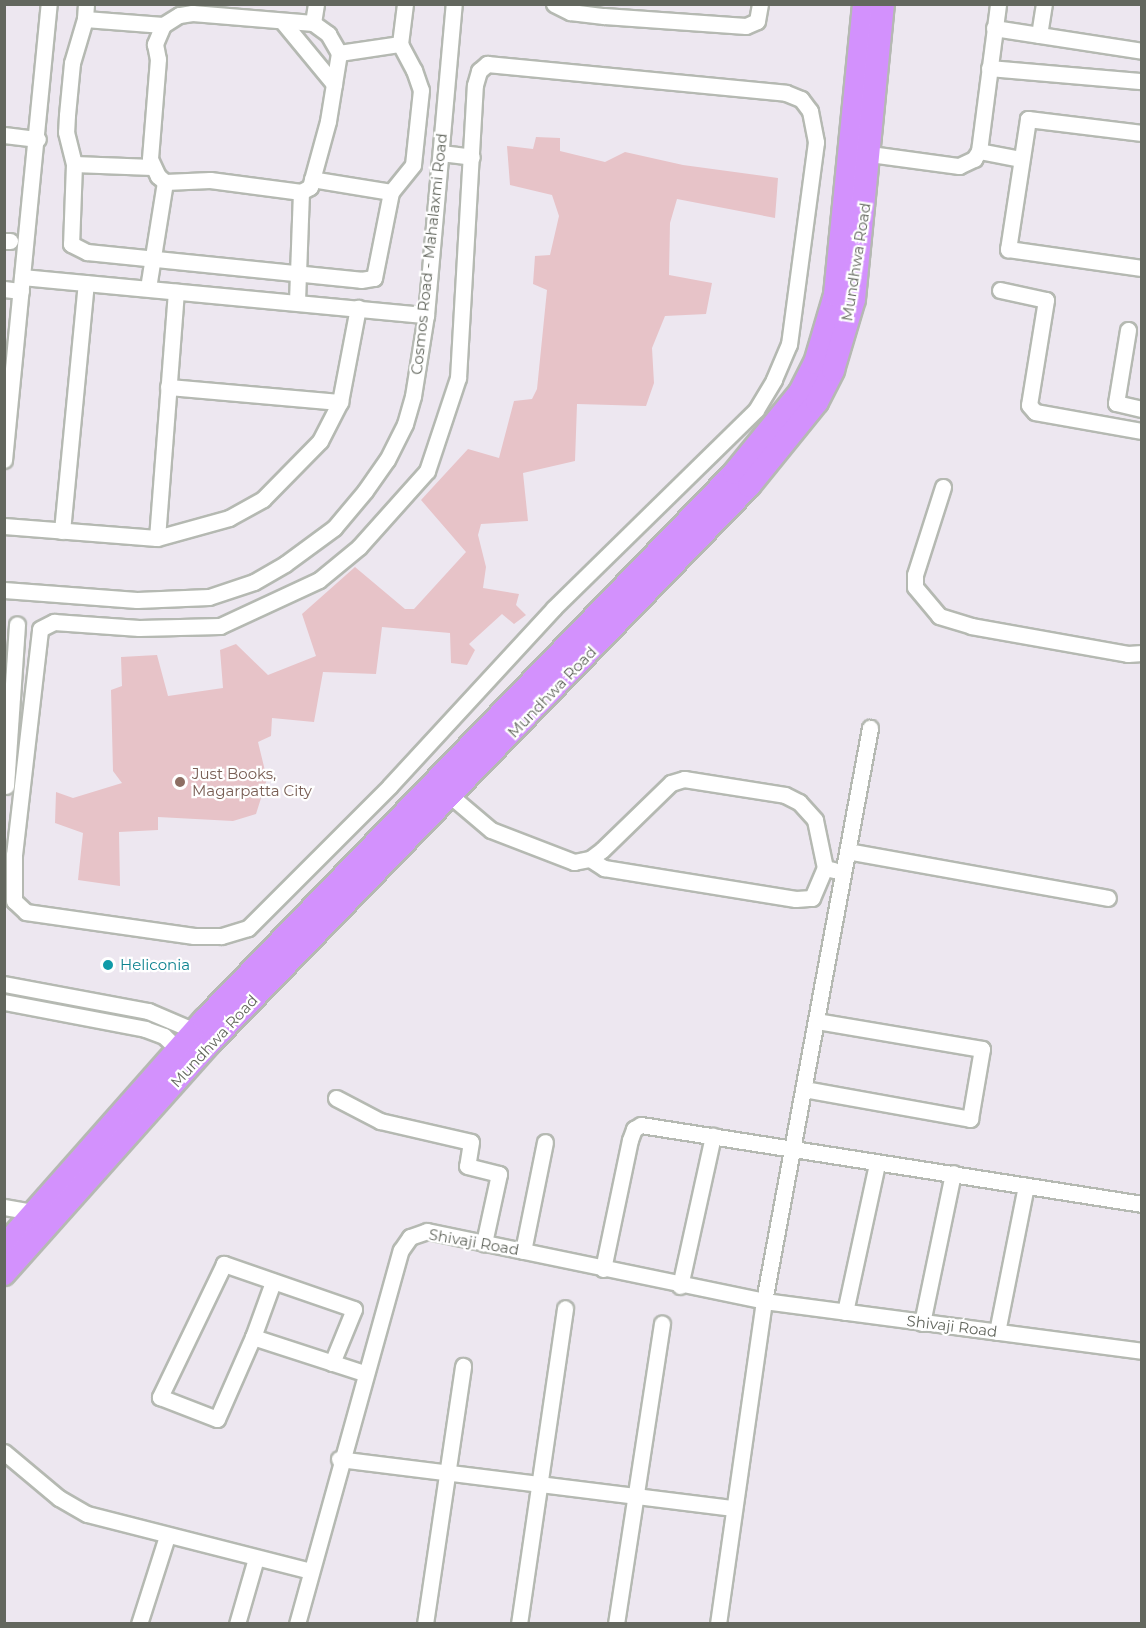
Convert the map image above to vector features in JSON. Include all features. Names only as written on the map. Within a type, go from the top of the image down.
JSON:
[{"type":"highway","name":"Mundhwa Road","points":[[204,1035],[452,797],[552,676],[781,418],[815,363],[835,295],[844,235],[864,4]]},
{"type":"highway","name":"Mundhwa Road","points":[[4,1246],[204,1035],[552,676],[749,486],[817,402],[833,370],[854,299],[883,4]]},
{"type":"highway","name":"Mundhwa Road","points":[[4,1274],[185,1056]]},
{"type":"street","points":[[4,460],[10,346],[22,284],[38,138],[49,4]]},
{"type":"street","points":[[314,23],[316,4]]},
{"type":"street","points":[[164,25],[86,12],[72,63],[67,115],[66,132],[74,164],[71,244],[87,252],[361,280],[374,278],[392,192],[413,165],[421,90],[400,44],[405,4]]},
{"type":"street","name":"Cosmos Road - Mahalaxmi Road","points":[[4,590],[137,600],[209,597],[254,582],[334,528],[387,460],[405,424],[426,315],[454,4]]},
{"type":"street","points":[[554,4],[570,12],[604,16],[746,26],[757,21],[760,4]]},
{"type":"street","points":[[870,154],[959,166],[974,159],[979,151],[998,4]]},
{"type":"street","points":[[1039,35],[1044,4]]},
{"type":"street","points":[[179,10],[314,23],[328,34],[339,53],[310,187],[301,192],[210,180],[165,182],[152,167],[158,59],[155,45],[164,25],[179,10]]},
{"type":"street","points":[[282,21],[334,84]]},
{"type":"street","points":[[994,28],[1142,51]]},
{"type":"street","points":[[339,53],[400,44]]},
{"type":"street","points":[[487,64],[786,93],[801,99],[810,111],[816,142],[795,306],[789,344],[756,410],[554,608],[390,786],[248,928],[221,936],[48,917],[26,912],[14,901],[18,807],[40,629],[54,622],[139,628],[220,626],[319,580],[359,548],[427,471],[458,378],[475,86],[479,71],[487,64]]},
{"type":"street","points":[[989,68],[1142,81]]},
{"type":"street","points":[[1142,133],[1028,119],[1020,159],[1008,249],[1142,268]]},
{"type":"street","points":[[4,135],[38,138]]},
{"type":"street","points":[[979,151],[1020,159]]},
{"type":"street","points":[[441,153],[472,157]]},
{"type":"street","points":[[74,164],[152,167]]},
{"type":"street","points":[[312,179],[392,192]]},
{"type":"street","points":[[148,288],[150,258],[165,182]]},
{"type":"street","points":[[297,301],[301,192]]},
{"type":"street","points":[[62,531],[86,283]]},
{"type":"street","points":[[4,289],[22,284],[86,283],[297,301],[426,315]]},
{"type":"street","points":[[1000,291],[1046,300],[1029,405],[1035,412],[1142,432]]},
{"type":"street","points":[[157,538],[176,292]]},
{"type":"street","points":[[4,526],[157,538],[229,518],[263,499],[320,441],[340,402],[358,308]]},
{"type":"street","points":[[1128,330],[1116,403],[1142,409]]},
{"type":"street","points":[[168,387],[340,402]]},
{"type":"street","points":[[943,487],[915,575],[915,587],[939,616],[982,628],[1128,654],[1142,653]]},
{"type":"street","points":[[137,600],[139,628]]},
{"type":"street","points":[[6,786],[17,624]]},
{"type":"street","points":[[718,1623],[764,1301],[870,728]]},
{"type":"street","points":[[452,797],[491,830],[574,862],[590,859],[671,783],[684,779],[785,795],[799,802],[815,820],[825,868],[812,898],[796,898],[604,868],[590,859]]},
{"type":"street","points":[[847,851],[1108,898]]},
{"type":"street","points":[[825,868],[843,872]]},
{"type":"street","points":[[4,984],[148,1011],[204,1035]]},
{"type":"street","points":[[4,1002],[145,1029],[164,1036],[185,1056]]},
{"type":"street","points":[[804,1089],[970,1119],[982,1049],[817,1021]]},
{"type":"street","points":[[336,1098],[380,1121],[471,1142],[467,1166],[499,1173],[484,1243]]},
{"type":"street","points":[[603,1269],[633,1129],[641,1125],[793,1151],[953,1173],[1142,1204]]},
{"type":"street","points":[[680,1286],[713,1136]]},
{"type":"street","points":[[523,1251],[545,1142]]},
{"type":"street","points":[[845,1312],[877,1164]]},
{"type":"street","points":[[922,1323],[953,1173]]},
{"type":"street","points":[[997,1332],[1026,1186]]},
{"type":"street","points":[[4,1207],[37,1213]]},
{"type":"street","name":"Shivaji Road","points":[[297,1623],[339,1459],[400,1250],[410,1237],[427,1231],[680,1286],[764,1301],[1142,1351]]},
{"type":"street","points":[[273,1282],[253,1337],[217,1419],[160,1397],[224,1264],[354,1309],[332,1363]]},
{"type":"street","points":[[519,1623],[565,1308]]},
{"type":"street","points":[[616,1623],[662,1324]]},
{"type":"street","points":[[253,1337],[364,1373]]},
{"type":"street","points":[[425,1623],[463,1366]]},
{"type":"street","points":[[4,1452],[59,1498],[87,1514],[311,1571]]},
{"type":"street","points":[[339,1459],[734,1508]]},
{"type":"street","points":[[139,1623],[167,1536]]},
{"type":"street","points":[[237,1623],[256,1558]]},
{"type":"shaded area","points":[[536,137],[560,138],[560,151],[605,162],[625,152],[683,165],[778,178],[775,218],[677,199],[670,223],[669,275],[712,283],[706,314],[665,316],[652,348],[654,383],[646,406],[577,404],[575,461],[523,473],[528,521],[481,524],[478,535],[486,567],[483,588],[519,594],[516,605],[526,615],[514,624],[502,614],[469,644],[475,650],[467,665],[451,663],[450,633],[382,627],[376,674],[323,672],[314,722],[272,718],[271,736],[258,742],[267,779],[256,814],[233,821],[158,817],[158,830],[119,832],[120,886],[78,880],[83,833],[55,823],[56,792],[73,798],[122,783],[113,771],[111,690],[122,686],[121,657],[157,655],[168,696],[223,688],[220,650],[236,644],[268,675],[316,656],[302,614],[355,567],[405,609],[414,609],[466,552],[421,500],[468,449],[499,458],[514,401],[532,399],[537,389],[547,290],[533,284],[535,256],[550,255],[559,216],[552,195],[510,185],[507,146],[533,149]]},
{"type":"place","name":"Just Books, Magarpatta City","points":[[180,782]]},
{"type":"place","name":"Heliconia","points":[[108,965]]}]
